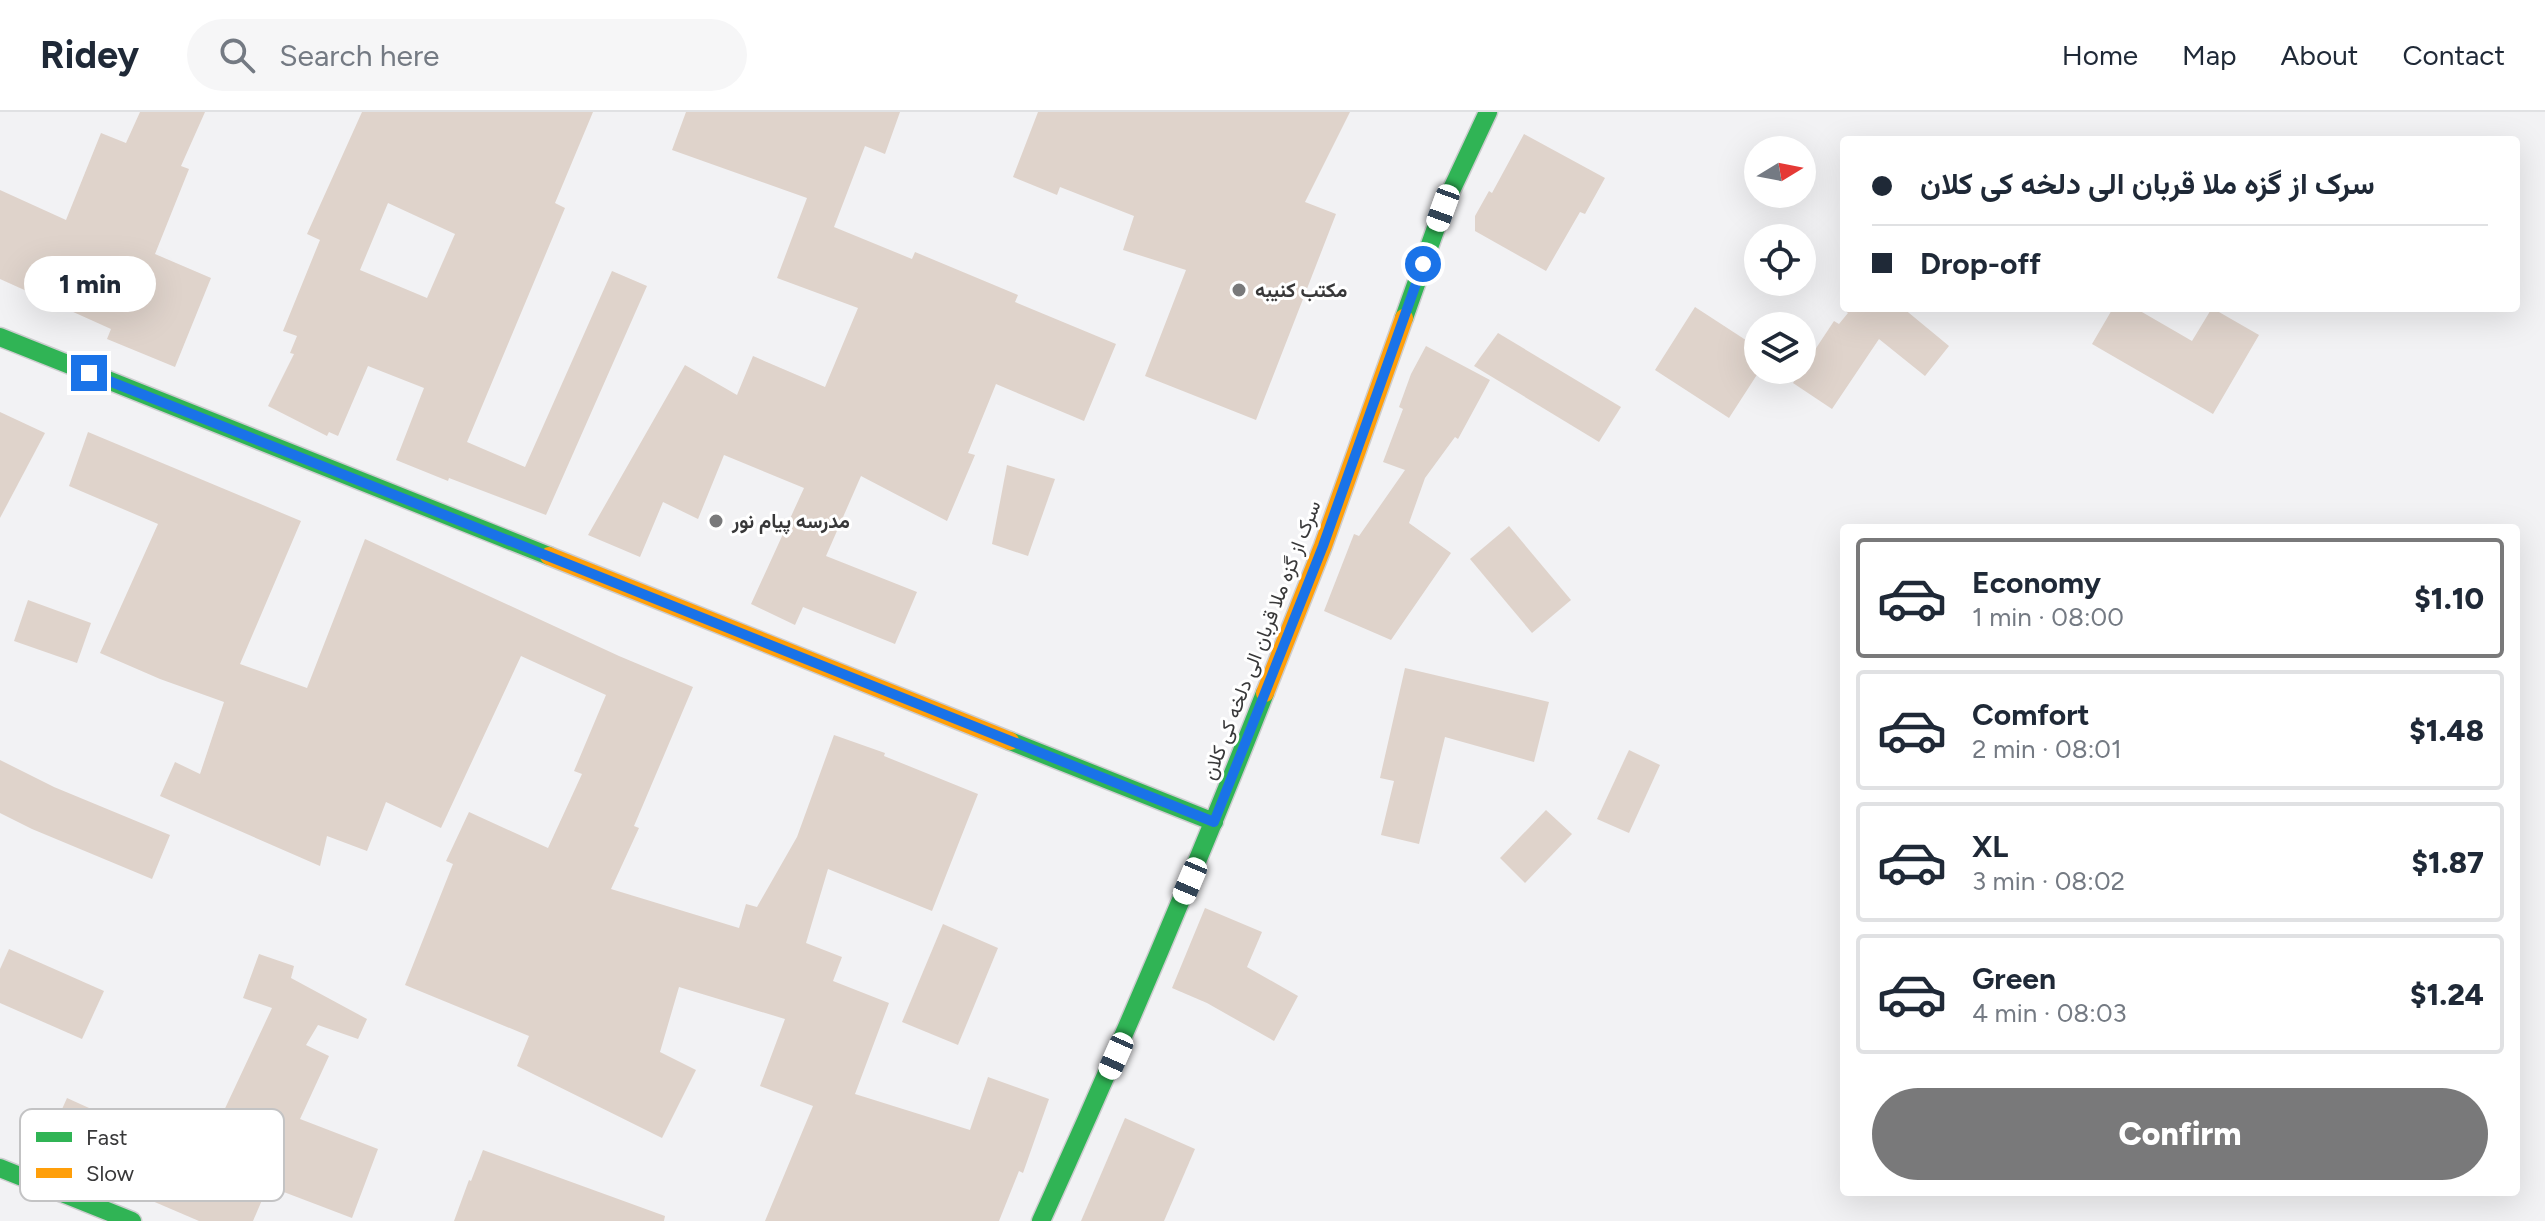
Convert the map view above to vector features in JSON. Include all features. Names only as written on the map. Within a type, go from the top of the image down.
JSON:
[{"type":"street","name":"سرک از گزه ملا قربان الی دلخه کی کلان","points":[[1041,1221],[1116,1056],[1214,822],[1323,546],[1443,208],[1488,112]]},
{"type":"street","points":[[0,337],[1214,822]]},
{"type":"street","points":[[0,1168],[20,1176]]},
{"type":"street","points":[[82,1201],[132,1221]]},
{"type":"building","points":[[140,112],[205,112],[181,166],[189,169],[155,254],[211,278],[175,367],[107,339],[111,329],[0,279],[0,190],[66,220],[101,133],[126,143]]},
{"type":"building","points":[[362,112],[593,112],[555,203],[565,208],[467,442],[525,467],[612,271],[647,286],[546,515],[396,460],[424,388],[368,366],[338,436],[329,432],[327,436],[268,406],[294,354],[290,353],[297,336],[283,331],[320,240],[307,234]],"holes":[[[388,203],[455,234],[427,298],[360,270]]]},
{"type":"building","points":[[686,112],[900,112],[885,154],[865,146],[834,227],[912,259],[915,252],[1018,295],[1015,302],[1116,344],[1084,421],[996,384],[968,453],[975,455],[947,521],[861,476],[826,556],[917,592],[895,644],[803,607],[795,625],[751,604],[804,488],[724,455],[698,519],[663,502],[640,557],[588,535],[685,365],[737,395],[753,356],[825,387],[858,308],[777,278],[807,198],[672,150]]},
{"type":"building","points":[[1038,112],[1350,112],[1305,202],[1336,214],[1256,420],[1145,376],[1186,270],[1123,250],[1134,216],[1060,187],[1057,195],[1013,177]]},
{"type":"building","points":[[1524,134],[1605,178],[1585,214],[1580,212],[1546,271],[1475,231],[1475,216],[1489,191],[1492,193]]},
{"type":"building","points":[[1695,307],[1744,339],[1744,384],[1751,384],[1729,418],[1655,370]]},
{"type":"building","points":[[1847,312],[1908,312],[1949,346],[1925,376],[1879,339],[1832,409],[1794,384],[1816,384],[1816,348],[1834,321],[1839,324]]},
{"type":"building","points":[[2111,312],[2142,312],[2192,341],[2210,312],[2219,312],[2259,335],[2213,414],[2092,344]]},
{"type":"building","points":[[1498,333],[1621,407],[1599,442],[1474,366]]},
{"type":"building","points":[[1426,346],[1490,380],[1458,439],[1455,437],[1425,478],[1409,523],[1451,553],[1391,640],[1324,611],[1354,534],[1359,536],[1405,470],[1383,462],[1403,409],[1399,407],[1411,374]]},
{"type":"building","points":[[0,412],[45,433],[0,518]]},
{"type":"building","points":[[88,432],[301,521],[240,664],[307,688],[365,539],[693,687],[634,826],[639,828],[611,889],[739,928],[746,904],[757,907],[797,837],[834,735],[885,753],[884,756],[978,794],[932,911],[828,869],[806,943],[842,957],[833,981],[889,1003],[855,1094],[970,1130],[988,1077],[1049,1099],[1023,1173],[1019,1171],[999,1221],[765,1221],[813,1106],[760,1086],[785,1019],[679,987],[660,1052],[696,1070],[662,1138],[517,1066],[529,1036],[405,985],[453,864],[446,861],[469,812],[548,848],[582,774],[574,771],[606,695],[521,656],[441,828],[386,802],[367,851],[327,836],[320,866],[160,796],[175,762],[200,774],[224,702],[100,653],[158,524],[69,486]]},
{"type":"building","points":[[1007,465],[1055,479],[1028,556],[992,544]]},
{"type":"building","points":[[1509,526],[1571,600],[1532,633],[1470,559]]},
{"type":"building","points":[[28,600],[91,623],[77,663],[14,641]]},
{"type":"building","points":[[1405,668],[1549,702],[1534,762],[1445,737],[1419,844],[1381,835],[1394,781],[1380,778]]},
{"type":"building","points":[[1629,750],[1660,765],[1629,833],[1597,819]]},
{"type":"building","points":[[0,760],[54,787],[170,835],[152,879],[0,813]]},
{"type":"building","points":[[1546,810],[1572,834],[1525,883],[1500,858]]},
{"type":"building","points":[[1205,908],[1262,932],[1247,967],[1298,996],[1274,1041],[1207,1003],[1172,988]]},
{"type":"building","points":[[943,924],[998,948],[958,1045],[902,1022]]},
{"type":"building","points":[[9,949],[104,991],[82,1039],[0,1003],[0,969]]},
{"type":"building","points":[[259,954],[294,966],[291,978],[367,1019],[358,1039],[318,1025],[306,1045],[329,1056],[300,1119],[378,1149],[352,1218],[284,1192],[284,1109],[225,1109],[272,1008],[243,998]]},
{"type":"building","points":[[67,1098],[91,1109],[62,1109]]},
{"type":"building","points":[[1125,1118],[1195,1149],[1164,1221],[1081,1221]]},
{"type":"building","points":[[483,1150],[665,1216],[664,1221],[454,1221]]},
{"type":"building","points":[[152,1201],[262,1201],[253,1221],[199,1221]]},
{"type":"traffic: fast","points":[[1404,318],[1443,208],[1488,112]]},
{"type":"traffic: fast","points":[[0,337],[549,556]]},
{"type":"traffic: fast","points":[[1041,1221],[1156,958],[1265,693]]},
{"type":"traffic: fast","points":[[1010,741],[1214,822]]},
{"type":"traffic: fast","points":[[0,1168],[20,1176]]},
{"type":"traffic: fast","points":[[82,1201],[132,1221]]},
{"type":"traffic: slow","points":[[1265,693],[1323,546],[1404,318]]},
{"type":"traffic: slow","points":[[549,556],[1010,741]]},
{"type":"place","name":"مکتب کنیبه","points":[[1239,290]]},
{"type":"place","name":"مدرسه پیام نور","points":[[716,521]]},
{"type":"route","points":[[89,373],[1214,822],[1323,546],[1423,264]]}]
